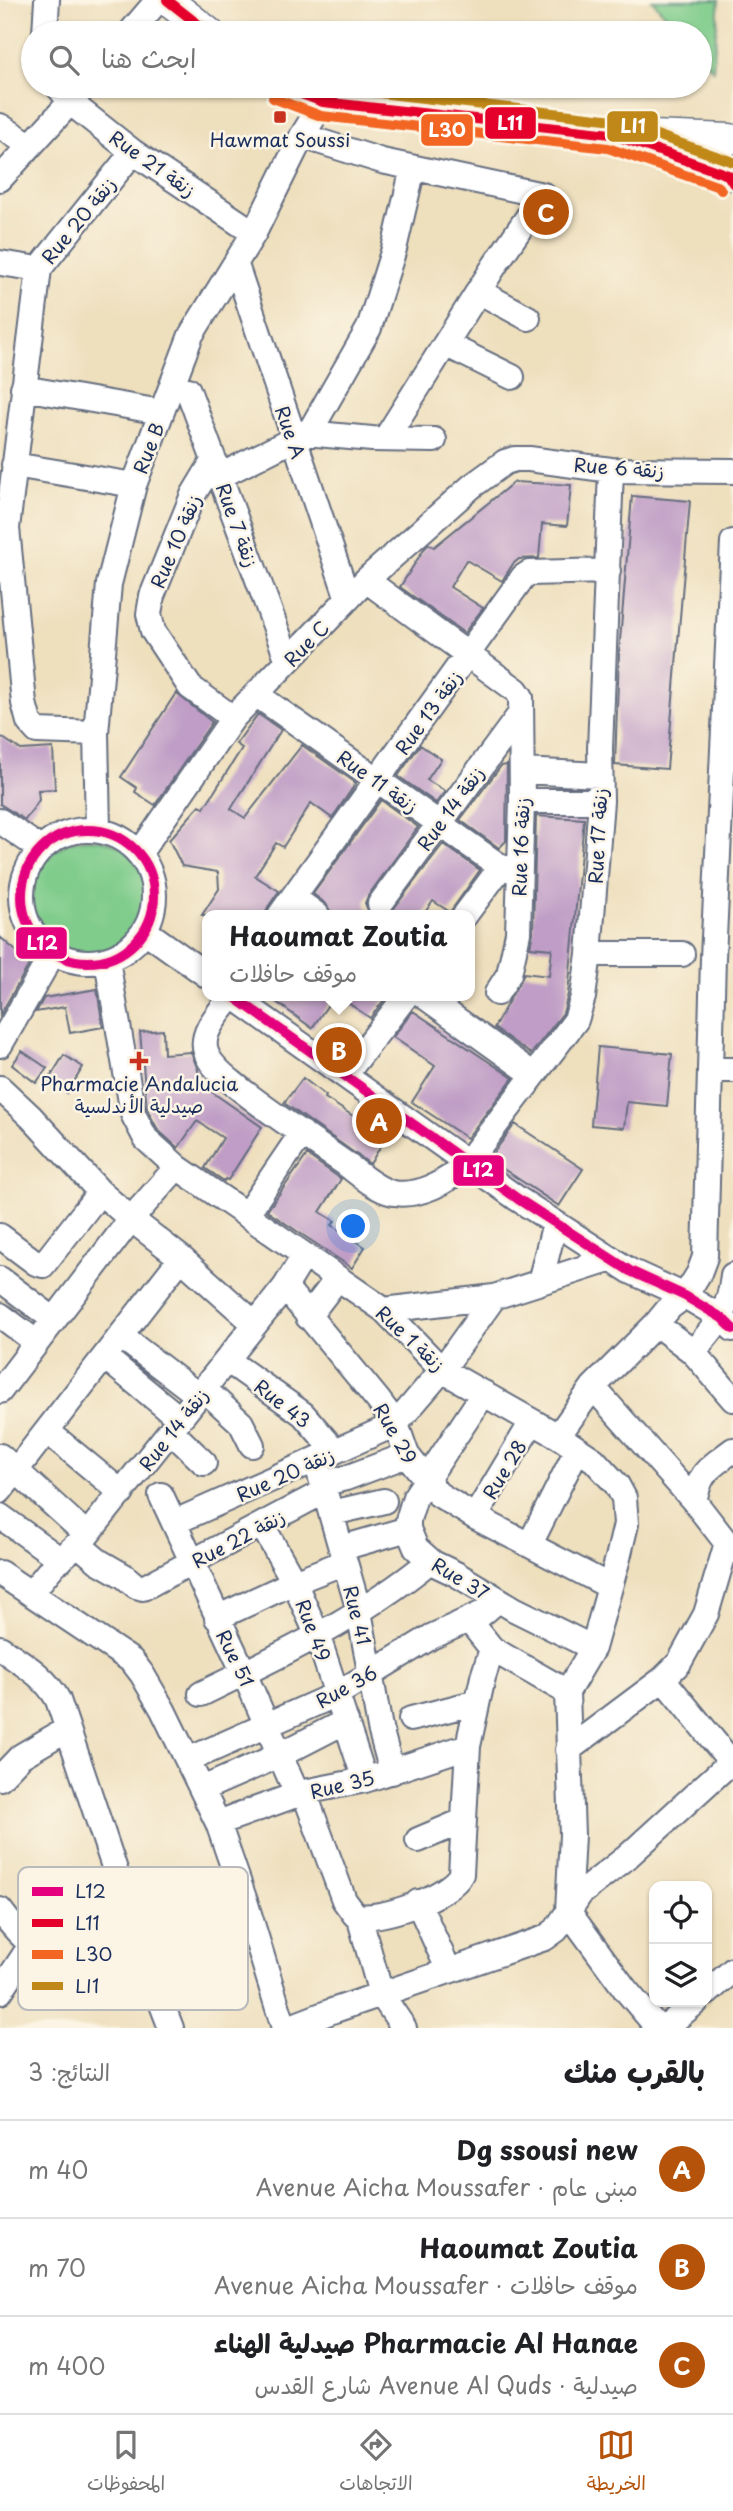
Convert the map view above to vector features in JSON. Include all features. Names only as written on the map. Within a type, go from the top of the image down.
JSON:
[{"type":"main road","points":[[167,0],[194,21]]},
{"type":"main road","points":[[312,98],[323,102],[611,134],[731,137],[725,161],[731,179]]},
{"type":"main road","points":[[611,134],[731,179]]},
{"type":"street","points":[[46,21],[47,0]]},
{"type":"street","points":[[140,21],[158,0]]},
{"type":"street","points":[[0,179],[66,98]]},
{"type":"street","name":"Rue 21 زنقة","points":[[77,98],[133,152],[254,233]]},
{"type":"street","name":"Rue B","points":[[98,830],[96,733],[109,584],[134,485],[191,335],[236,265],[302,136],[323,102]]},
{"type":"street","points":[[0,126],[30,145]]},
{"type":"street","points":[[302,136],[413,168],[543,195],[478,291],[386,438]]},
{"type":"street","name":"Rue 20 زنقة","points":[[96,733],[37,732],[29,722],[24,703],[3,528],[14,465],[39,269],[133,152]]},
{"type":"street","points":[[298,435],[369,328],[394,250],[413,168]]},
{"type":"street","points":[[0,263],[39,269]]},
{"type":"street","name":"Rue A","points":[[236,265],[298,435],[348,599]]},
{"type":"street","points":[[478,291],[527,318]]},
{"type":"street","points":[[445,344],[512,377]]},
{"type":"street","points":[[23,388],[161,412]]},
{"type":"street","name":"Rue 7 زنقة","points":[[188,390],[288,661]]},
{"type":"street","points":[[217,468],[298,435],[434,440]]},
{"type":"street","name":"Rue 6 زنقة","points":[[505,462],[528,459],[611,470],[733,471]]},
{"type":"street","name":"Rue C","points":[[139,854],[233,718],[366,580],[471,486],[505,462]]},
{"type":"street","points":[[14,465],[134,485]]},
{"type":"street","name":"Rue 10 زنقة","points":[[217,468],[193,495],[152,596],[149,614],[153,631],[190,687],[233,718]]},
{"type":"street","name":"Rue 17 زنقة","points":[[228,1001],[210,1026],[205,1040],[205,1051],[211,1063],[233,1084],[374,1184],[393,1193],[434,1186],[452,1178],[466,1164],[576,1020],[583,997],[589,954],[601,801],[611,470]]},
{"type":"street","points":[[530,1544],[568,1443],[593,1387],[670,1307],[685,1296],[699,1273],[705,1256],[722,1070],[713,958],[733,542]]},
{"type":"street","name":"Rue 13 زنقة","points":[[287,906],[523,576],[529,573],[608,571]]},
{"type":"street","points":[[366,580],[516,690],[521,705]]},
{"type":"street","name":"Rue 11 زنقة","points":[[257,695],[377,781],[510,869]]},
{"type":"street","name":"Rue 16 زنقة","points":[[498,993],[509,974],[518,933],[510,869],[522,801],[521,705]]},
{"type":"street","name":"Rue 14 زنقة","points":[[380,904],[521,705]]},
{"type":"street","points":[[522,771],[600,775]]},
{"type":"street","points":[[522,801],[601,801]]},
{"type":"street","points":[[0,821],[41,849]]},
{"type":"street","points":[[98,830],[128,843],[139,854],[153,883],[154,900],[145,931],[134,944],[122,954],[107,960],[79,962],[53,953],[40,942],[30,928],[22,895],[24,878],[41,849],[68,833],[98,830]]},
{"type":"street","points":[[470,910],[510,869]]},
{"type":"street","points":[[145,931],[202,972]]},
{"type":"street","points":[[0,1045],[53,953]]},
{"type":"street","points":[[589,954],[682,954]]},
{"type":"street","name":"Rue 1 زنقة","points":[[107,960],[133,1114],[146,1139],[177,1167],[384,1311],[442,1370],[568,1443],[609,1474],[624,1498],[626,1524],[593,1648],[567,1692]]},
{"type":"street","points":[[239,1001],[466,1164],[555,1223],[637,1275],[685,1296],[727,1323]]},
{"type":"street","points":[[345,1075],[401,1001]]},
{"type":"street","points":[[431,1001],[534,1075]]},
{"type":"street","points":[[0,1088],[32,1117],[100,1192],[181,1258],[255,1324]]},
{"type":"street","points":[[246,1215],[302,1133]]},
{"type":"street","points":[[0,1391],[131,1219],[177,1167]]},
{"type":"street","points":[[0,1236],[36,1263],[43,1265],[100,1192]]},
{"type":"street","points":[[540,1282],[555,1223]]},
{"type":"street","name":"Rue 14 زنقة","points":[[31,1593],[122,1493],[285,1287],[304,1256]]},
{"type":"street","points":[[0,1491],[9,1462],[47,1431],[181,1258]]},
{"type":"street","points":[[384,1311],[494,1297],[612,1259]]},
{"type":"street","points":[[693,1352],[727,1323],[733,1275]]},
{"type":"street","points":[[0,1279],[53,1319]]},
{"type":"street","points":[[308,1317],[337,1279]]},
{"type":"street","name":"Rue 29","points":[[285,1287],[396,1424],[407,1455],[438,1494],[475,1517],[609,1586]]},
{"type":"street","points":[[396,1424],[442,1370],[494,1297]]},
{"type":"street","points":[[0,1315],[36,1342]]},
{"type":"street","points":[[656,1324],[693,1352],[733,1399]]},
{"type":"street","points":[[122,1337],[241,1423],[252,1445]]},
{"type":"street","points":[[106,1358],[176,1425],[204,1463]]},
{"type":"street","name":"Rue 43","points":[[227,1360],[303,1414],[326,1480]]},
{"type":"street","points":[[568,1749],[663,1679],[682,1658],[706,1614],[730,1547],[694,1501],[593,1387]]},
{"type":"street","points":[[217,1618],[343,1555],[408,1529],[409,1513],[426,1481],[484,1393]]},
{"type":"street","name":"Rue 28","points":[[475,1517],[532,1422]]},
{"type":"street","name":"Rue 20 زنقة","points":[[174,1522],[326,1480],[396,1424]]},
{"type":"street","points":[[47,1431],[122,1493]]},
{"type":"street","points":[[694,1501],[696,1485],[703,1475],[733,1450]]},
{"type":"street","name":"Rue 22 زنقة","points":[[75,1546],[139,1588],[262,1525],[326,1480],[346,1478],[407,1455]]},
{"type":"street","points":[[9,1462],[75,1546]]},
{"type":"street","points":[[326,1480],[384,1501]]},
{"type":"street","name":"Rue 41","points":[[326,1480],[359,1611],[380,1728],[392,1772]]},
{"type":"street","name":"Rue 51","points":[[162,1495],[280,1755],[300,1793],[344,1900],[359,1916],[381,1994],[404,2028]]},
{"type":"street","points":[[0,1516],[75,1546]]},
{"type":"street","name":"Rue 49","points":[[262,1525],[294,1581],[317,1634],[365,1780]]},
{"type":"street","name":"Rue 37","points":[[408,1529],[416,1548],[430,1561],[498,1600],[593,1648]]},
{"type":"street","points":[[201,1694],[359,1611],[396,1589],[430,1561]]},
{"type":"street","points":[[0,1573],[132,1661],[163,1710],[202,1788],[233,1867]]},
{"type":"street","name":"Rue 36","points":[[188,1760],[337,1694],[431,1637],[483,1614],[498,1600]]},
{"type":"street","points":[[469,1620],[492,1649],[567,1692],[572,1835],[568,1911],[625,1989],[658,2028]]},
{"type":"street","points":[[0,1648],[50,1685],[58,1700],[114,1867]]},
{"type":"street","points":[[359,1916],[374,1916],[418,1902],[444,1891],[459,1878],[468,1746],[492,1649]]},
{"type":"street","points":[[248,1909],[286,2028],[545,1938],[556,1930],[580,1894],[626,1857],[732,1761],[663,1679]]},
{"type":"street","points":[[411,1719],[477,1702]]},
{"type":"street","points":[[202,1788],[280,1755],[346,1721]]},
{"type":"street","points":[[0,1778],[21,1756],[67,1729]]},
{"type":"street","name":"Rue 35","points":[[218,1823],[300,1793],[365,1780],[468,1746]]},
{"type":"street","points":[[418,1840],[463,1821]]},
{"type":"street","points":[[418,1902],[449,1971]]},
{"type":"street","points":[[0,1910],[18,1930]]},
{"type":"street","points":[[0,1992],[18,1965]]},
{"type":"street","points":[[712,1989],[733,1970]]},
{"type":"street","points":[[665,2028],[690,2007]]},
{"type":"street","points":[[164,2010],[171,2028]]},
{"type":"green space","points":[[652,0],[719,0],[713,70],[712,21],[670,21]]},
{"type":"green space","points":[[90,839],[112,844],[131,856],[143,875],[148,897],[143,919],[131,938],[112,950],[90,955],[68,950],[49,938],[37,919],[32,897],[37,875],[49,856],[68,844]]},
{"type":"building","points":[[514,482],[571,485],[567,526],[542,524],[539,558],[519,559],[502,581],[466,560],[450,587],[483,608],[464,633],[400,587],[429,544],[434,547]]},
{"type":"building","points":[[632,496],[690,501],[667,769],[615,765],[619,653]]},
{"type":"building","points":[[176,693],[212,722],[155,805],[135,792],[137,788],[121,777]]},
{"type":"building","points":[[258,714],[281,730],[231,809],[245,818],[302,745],[356,783],[332,818],[311,803],[283,847],[276,843],[255,876],[279,891],[267,910],[205,910],[219,889],[218,872],[182,866],[169,840],[200,805],[204,808],[242,748],[236,744]]},
{"type":"building","points":[[0,736],[21,750],[53,748],[55,789],[38,790],[39,800],[25,820],[0,804]]},
{"type":"building","points":[[420,745],[441,759],[427,780],[445,791],[436,803],[398,776]]},
{"type":"building","points":[[507,765],[506,841],[499,848],[460,820],[501,766]]},
{"type":"building","points":[[381,800],[418,827],[368,896],[365,903],[368,910],[329,910],[313,894]]},
{"type":"building","points":[[536,816],[584,819],[568,994],[563,1013],[531,1054],[494,1028],[524,973],[549,976],[552,949],[530,947],[533,933]]},
{"type":"building","points":[[443,844],[480,870],[451,910],[433,901],[427,910],[393,910]]},
{"type":"building","points":[[0,937],[30,963],[0,1015]]},
{"type":"building","points":[[97,989],[103,1027],[70,1033],[65,1007],[36,1012],[44,998]]},
{"type":"building","points":[[275,1001],[331,1001],[312,1028]]},
{"type":"building","points":[[345,1001],[383,1001],[370,1018]]},
{"type":"building","points":[[413,1011],[513,1078],[467,1138],[412,1102],[435,1066],[393,1037]]},
{"type":"building","points":[[163,1030],[164,1054],[191,1052],[198,1070],[199,1083],[262,1127],[228,1180],[224,1181],[205,1168],[223,1138],[197,1121],[178,1148],[158,1130],[147,1109],[140,1032]]},
{"type":"building","points":[[598,1047],[672,1054],[667,1106],[627,1102],[624,1128],[591,1125]]},
{"type":"building","points":[[22,1051],[47,1068],[36,1083],[12,1065]]},
{"type":"building","points":[[64,1055],[83,1067],[67,1093],[48,1081]]},
{"type":"building","points":[[303,1078],[326,1096],[325,1098],[386,1137],[370,1164],[284,1103]]},
{"type":"building","points":[[515,1124],[583,1169],[559,1206],[493,1162],[496,1158],[492,1155]]},
{"type":"building","points":[[307,1155],[341,1179],[320,1212],[335,1221],[332,1225],[365,1247],[352,1268],[267,1211]]},
{"type":"transit line","name":"L11","points":[[167,0],[194,21]]},
{"type":"transit line","name":"L30","points":[[273,98],[321,116],[608,148],[719,187],[721,190]]},
{"type":"transit line","name":"L11","points":[[312,98],[323,102],[611,134],[728,175],[733,183]]},
{"type":"transit line","name":"LI1","points":[[423,98],[614,120],[733,162]]},
{"type":"transit line","name":"L12","points":[[88,830],[113,835],[135,849],[149,871],[154,896],[149,921],[135,943],[113,957],[88,962],[63,957],[41,943],[27,921],[22,896],[27,871],[41,849],[63,835],[88,830]]},
{"type":"transit line","name":"L12","points":[[240,1001],[518,1199],[630,1271],[685,1296],[722,1318],[733,1329]]},
{"type":"place","name":"Hawmat Soussi","points":[[280,117]]},
{"type":"place","name":"Pharmacie Al Hanae صيدلية الهناء","points":[[546,212]]},
{"type":"place","name":"Haoumat Zoutia","points":[[339,1050]]},
{"type":"place","name":"Pharmacie Andalucia صيدلية الأندلسية","points":[[139,1061]]},
{"type":"place","name":"Dg ssousi new","points":[[379,1121]]}]
